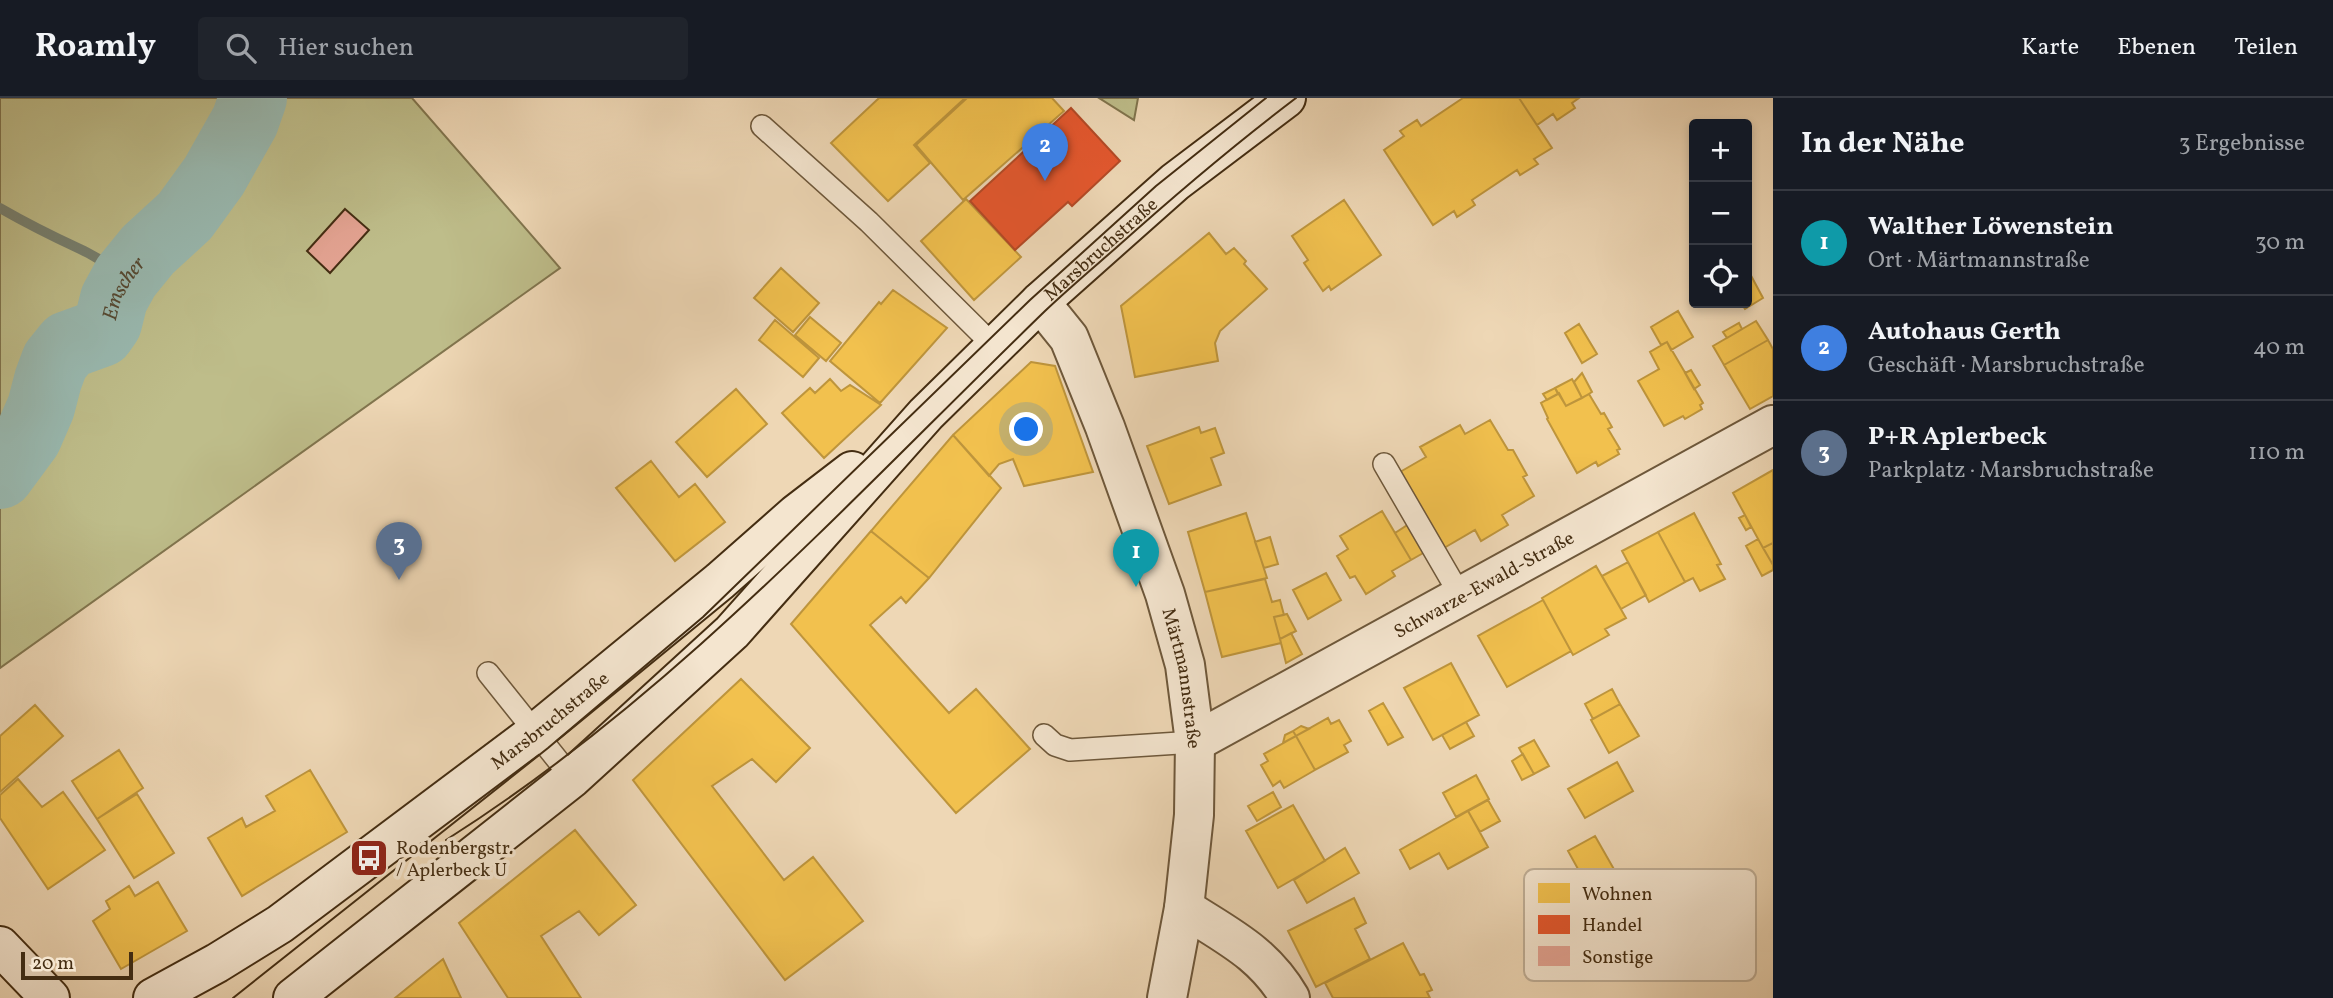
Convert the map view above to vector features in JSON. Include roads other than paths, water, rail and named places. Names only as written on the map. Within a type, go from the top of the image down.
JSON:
[{"type":"street","name":"Marsbruchstraße","points":[[293,998],[572,778],[732,632],[926,414],[1040,302],[1175,182],[1286,98]]},
{"type":"street","name":"Märtmannstraße","points":[[1040,302],[1069,338],[1141,520],[1185,665],[1195,742],[1194,815],[1184,908],[1167,998]]},
{"type":"street","name":"Marsbruchstraße","points":[[153,998],[217,964],[280,924],[536,732],[720,581],[796,514],[926,414]]},
{"type":"street","name":"Schwarze-Ewald-Straße","points":[[1195,742],[1773,425]]},
{"type":"street","points":[[1184,908],[1255,954],[1281,982],[1290,998]]},
{"type":"street","points":[[0,946],[50,998]]},
{"type":"lane","points":[[762,126],[869,222],[995,347]]},
{"type":"lane","points":[[1384,464],[1460,595]]},
{"type":"lane","points":[[488,673],[572,778]]},
{"type":"lane","points":[[1044,735],[1055,745],[1070,750],[1195,742]]},
{"type":"waterway","name":"Emscher","points":[[0,475],[28,437],[41,407],[55,361],[68,345],[101,333],[108,323],[114,299],[126,277],[148,250],[185,216],[214,176],[245,121],[253,98]]},
{"type":"waterway","points":[[0,208],[109,265],[130,271]]},
{"type":"tram line","points":[[233,998],[548,748],[703,617],[1030,300],[1156,186],[1266,98]]},
{"type":"tram line","points":[[446,840],[529,784],[608,723],[684,659],[831,522],[1054,303],[1183,189],[1296,98]]},
{"type":"place","name":"Autohaus Gerth","points":[[1045,181]]},
{"type":"place","name":"P+R Aplerbeck","points":[[399,580]]},
{"type":"place","name":"Walther Löwenstein","points":[[1136,587]]},
{"type":"place","name":"Rodenbergstr. / Aplerbeck U","points":[[369,858]]}]
